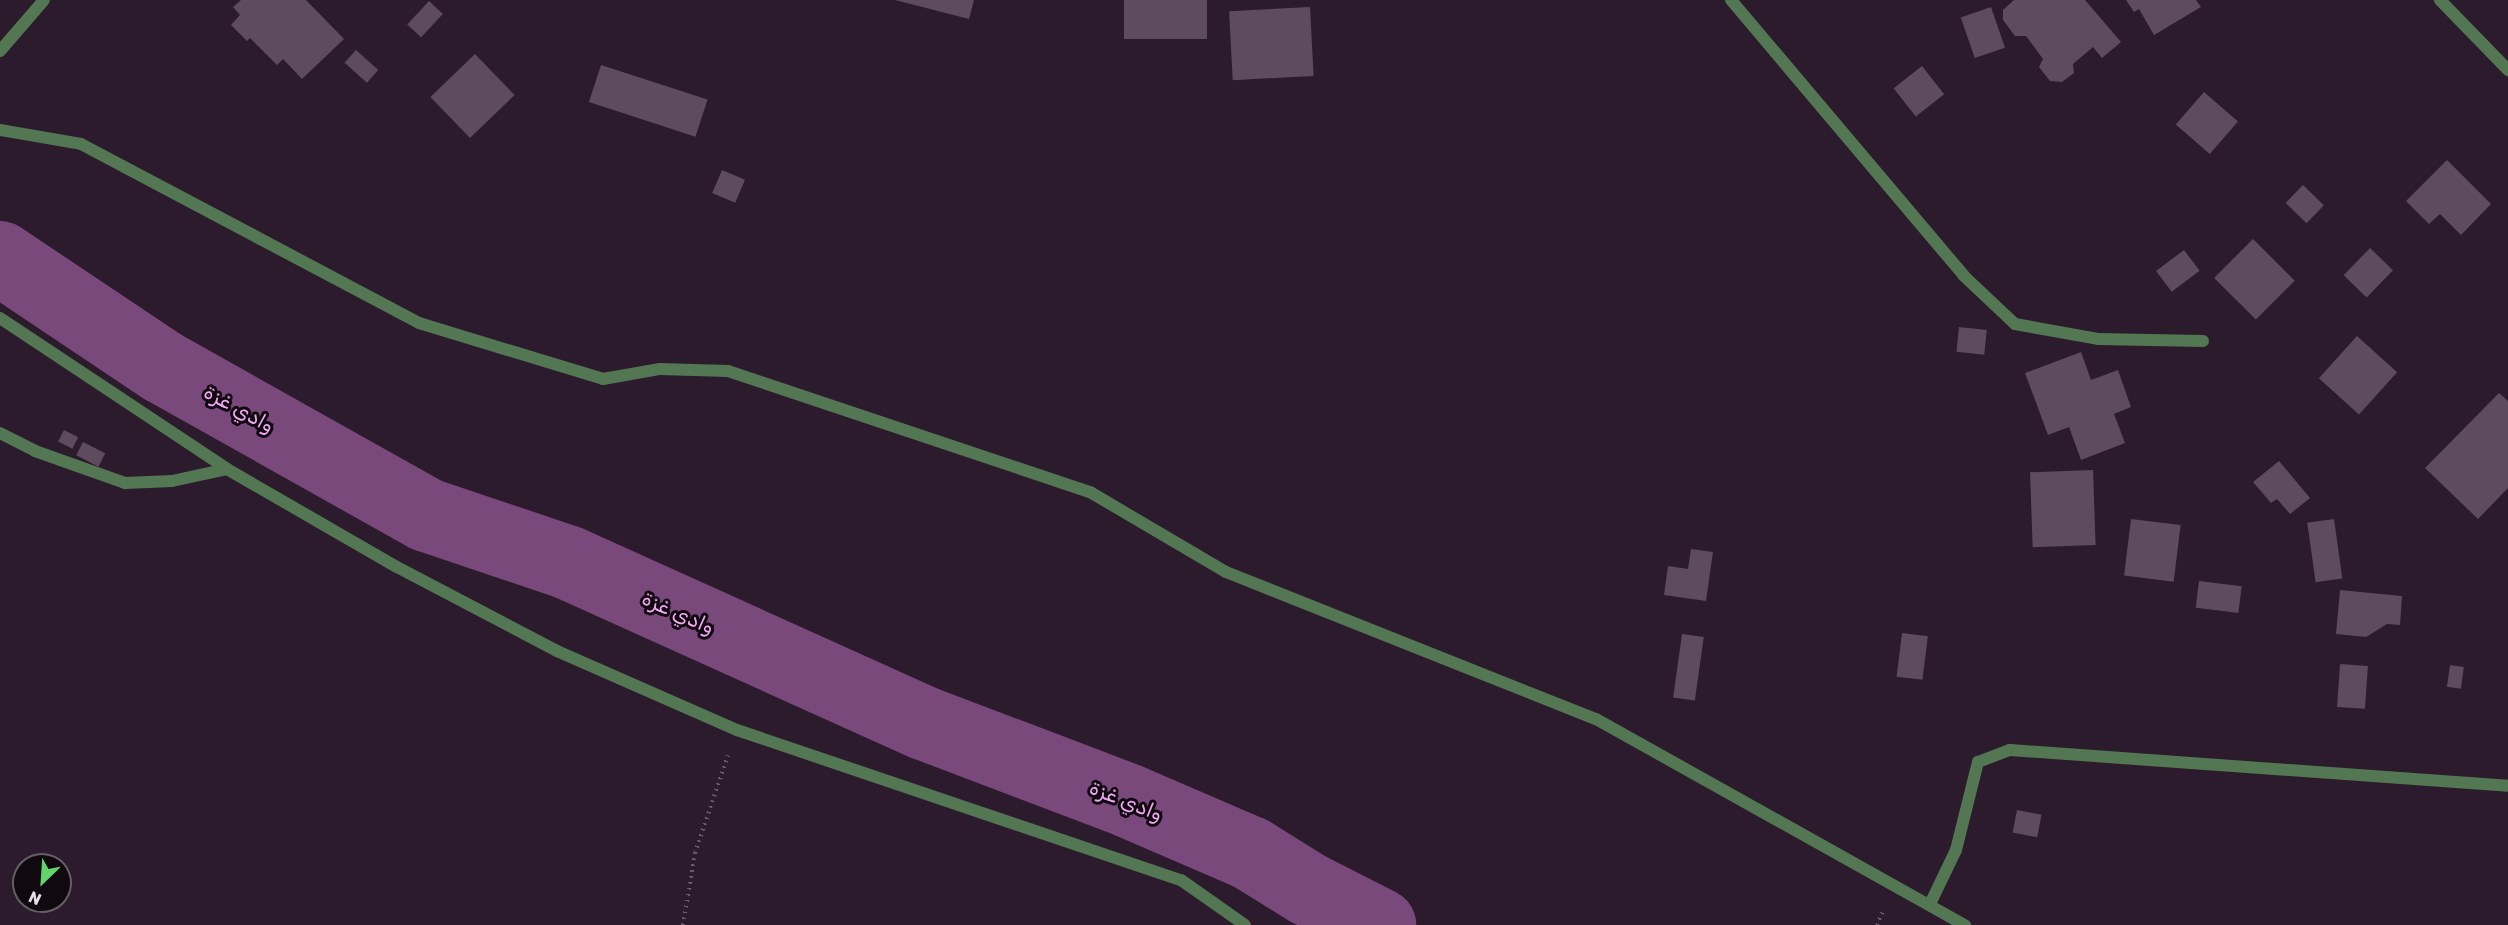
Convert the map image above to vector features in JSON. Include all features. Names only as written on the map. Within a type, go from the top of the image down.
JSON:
[{"type":"street","points":[[0,51],[44,0]]},
{"type":"street","points":[[1731,0],[1964,276],[2015,324],[2098,339],[2203,341]]},
{"type":"street","points":[[2440,0],[2508,70]]},
{"type":"street","points":[[0,130],[81,144],[419,323],[603,379],[660,369],[728,371],[1090,492],[1226,572],[1596,719],[1965,925]]},
{"type":"street","points":[[0,318],[227,469],[397,567],[557,651],[737,730],[1181,879],[1245,925]]},
{"type":"street","points":[[0,433],[35,451],[125,483],[172,481],[227,469]]},
{"type":"street","points":[[1929,904],[1956,850],[1978,762],[2010,750],[2508,786]]},
{"type":"path","points":[[683,925],[695,853],[737,730]]},
{"type":"building","points":[[241,0],[306,0],[344,39],[302,79],[283,59],[277,65],[250,38],[247,41],[231,25],[240,15],[233,7]]},
{"type":"building","points":[[895,0],[974,0],[969,19]]},
{"type":"building","points":[[1124,0],[1207,0],[1207,39],[1124,39]]},
{"type":"building","points":[[2014,0],[2085,0],[2121,42],[2102,58],[2093,47],[2073,64],[2074,73],[2062,82],[2050,81],[2039,67],[2043,59],[2026,36],[2015,36],[2003,20],[2003,10]]},
{"type":"building","points":[[2126,0],[2196,0],[2201,7],[2154,35],[2139,9],[2134,12]]},
{"type":"building","points":[[429,1],[443,14],[421,37],[407,24]]},
{"type":"building","points":[[1310,7],[1314,76],[1233,80],[1229,11]]},
{"type":"building","points":[[1991,7],[2005,48],[1975,58],[1961,17]]},
{"type":"building","points":[[356,50],[378,70],[367,83],[345,63]]},
{"type":"building","points":[[475,54],[515,95],[470,138],[430,97]]},
{"type":"building","points":[[601,65],[708,100],[695,137],[589,102]]},
{"type":"building","points":[[1922,66],[1944,94],[1916,117],[1894,88]]},
{"type":"building","points":[[2204,92],[2238,122],[2210,154],[2176,124]]},
{"type":"building","points":[[2447,160],[2491,204],[2461,235],[2440,214],[2429,224],[2406,201]]},
{"type":"building","points":[[722,170],[745,180],[735,203],[712,193]]},
{"type":"building","points":[[2303,185],[2324,205],[2306,223],[2286,203]]},
{"type":"building","points":[[2253,239],[2295,281],[2256,320],[2214,278]]},
{"type":"building","points":[[2370,248],[2393,270],[2367,298],[2344,275]]},
{"type":"building","points":[[2184,250],[2200,271],[2172,292],[2156,271]]},
{"type":"building","points":[[1959,327],[1987,330],[1984,355],[1956,352]]},
{"type":"building","points":[[2357,336],[2397,372],[2359,414],[2319,378]]},
{"type":"building","points":[[2081,352],[2091,380],[2118,370],[2131,407],[2114,414],[2125,443],[2081,460],[2069,427],[2048,435],[2025,373]]},
{"type":"building","points":[[2499,393],[2508,401],[2508,488],[2478,519],[2425,468]]},
{"type":"building","points":[[64,430],[78,437],[72,449],[58,442]]},
{"type":"building","points":[[83,442],[105,453],[98,467],[76,455]]},
{"type":"building","points":[[2279,461],[2310,498],[2290,514],[2277,499],[2271,503],[2253,482]]},
{"type":"building","points":[[2093,470],[2096,545],[2033,547],[2030,472]]},
{"type":"building","points":[[2131,519],[2181,525],[2174,582],[2124,576]]},
{"type":"building","points":[[2334,519],[2342,578],[2316,582],[2307,523]]},
{"type":"building","points":[[1691,549],[1713,552],[1706,601],[1664,595],[1668,566],[1688,569]]},
{"type":"building","points":[[2199,581],[2242,586],[2238,613],[2196,608]]},
{"type":"building","points":[[2340,590],[2402,596],[2400,625],[2387,624],[2366,637],[2336,634]]},
{"type":"building","points":[[1902,633],[1928,636],[1922,680],[1897,677]]},
{"type":"building","points":[[1682,634],[1704,637],[1695,700],[1673,697]]},
{"type":"building","points":[[2340,664],[2368,666],[2365,709],[2337,707]]},
{"type":"building","points":[[2450,665],[2464,667],[2461,689],[2447,687]]},
{"type":"building","points":[[2017,810],[2042,815],[2037,837],[2013,833]]},
{"type":"waterway","name":"وادي غزة","points":[[0,258],[163,367],[427,515],[567,562],[924,723],[1129,801],[1250,853],[1308,889],[1379,925]]}]
